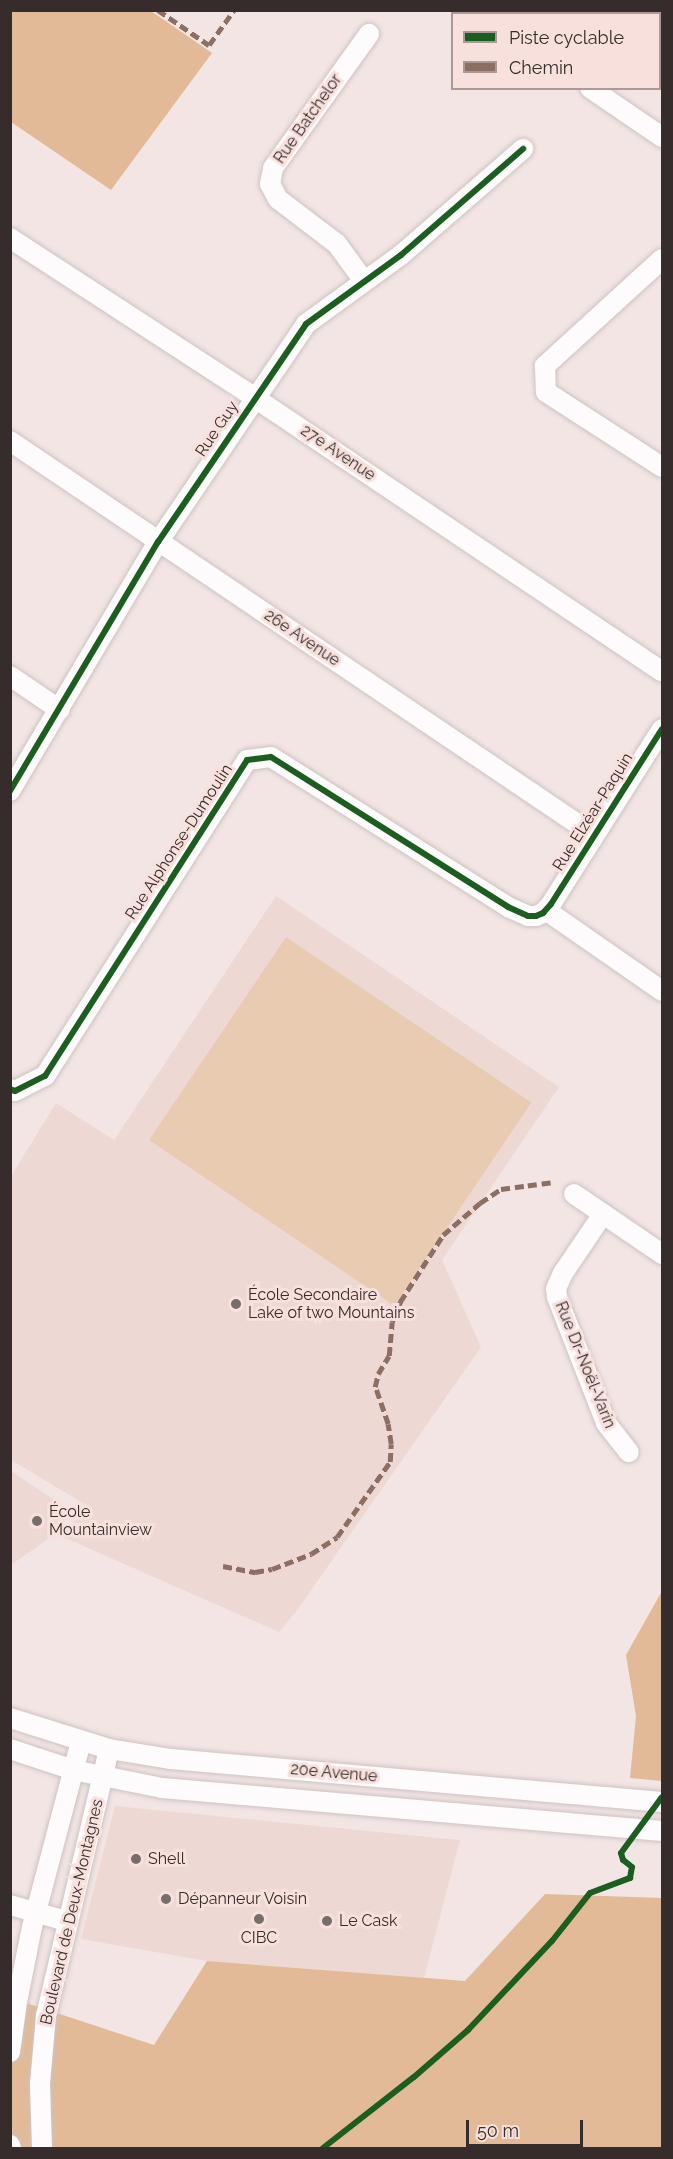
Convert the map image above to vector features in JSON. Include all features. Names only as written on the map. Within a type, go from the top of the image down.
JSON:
[{"type":"street","name":"Rue Batchelor","points":[[364,281],[337,244],[278,198],[270,184],[273,168],[369,34]]},
{"type":"street","points":[[593,90],[663,137]]},
{"type":"street","name":"Rue Guy","points":[[10,791],[158,542],[306,324],[401,255],[523,149]]},
{"type":"street","name":"27e Avenue","points":[[10,238],[255,398],[663,672]]},
{"type":"street","points":[[663,258],[545,366],[546,392],[663,467]]},
{"type":"street","name":"26e Avenue","points":[[10,441],[594,835]]},
{"type":"street","points":[[10,676],[60,710]]},
{"type":"street","name":"Rue Elzéar-Paquin","points":[[547,911],[663,729]]},
{"type":"street","name":"Rue Alphonse-Dumoulin","points":[[10,1089],[15,1091],[45,1076],[247,760],[271,757],[518,913],[536,916],[547,911]]},
{"type":"street","points":[[547,911],[663,991]]},
{"type":"street","points":[[574,1194],[663,1254]]},
{"type":"street","name":"Rue Dr-Noël-Varin","points":[[603,1214],[563,1273],[556,1289],[557,1297],[606,1423],[628,1452]]},
{"type":"street","name":"20e Avenue","points":[[10,1718],[109,1749],[171,1759],[663,1802]]},
{"type":"street","name":"Boulevard de Deux-Montagnes","points":[[10,2052],[17,2002],[36,1913],[81,1741]]},
{"type":"street","name":"20e Avenue","points":[[10,1749],[73,1770],[182,1791],[663,1831]]},
{"type":"street","name":"Boulevard de Deux-Montagnes","points":[[42,2148],[42,2047],[47,2008],[109,1749]]},
{"type":"street","points":[[10,1905],[66,1921]]},
{"type":"shaded area","points":[[10,11],[151,11],[212,53],[111,190],[11,122]]},
{"type":"shaded area","name":"École Secondaire Lake of two Mountains","points":[[276,896],[559,1087],[442,1260],[481,1347],[298,1609],[279,1632],[63,1537],[86,1505],[11,1460],[10,1178],[56,1103],[114,1140]]},
{"type":"shaded area","points":[[286,937],[531,1103],[394,1306],[149,1140]]},
{"type":"shaded area","name":"École Mountainview","points":[[11,1471],[71,1511],[58,1532],[11,1565]]},
{"type":"shaded area","points":[[662,1591],[662,1781],[630,1778],[636,1716],[626,1655]]},
{"type":"shaded area","points":[[115,1806],[460,1840],[424,1978],[207,1961],[81,1939]]},
{"type":"shaded area","points":[[545,1894],[662,1898],[662,2148],[11,2148],[11,1998],[154,2045],[207,1961],[465,1981]]},
{"type":"marked path","points":[[158,10],[209,45],[234,10]]},
{"type":"marked path","points":[[223,1566],[255,1572],[272,1569],[311,1554],[337,1537],[390,1462],[391,1444],[388,1424],[375,1387],[378,1374],[389,1356],[392,1322],[400,1302],[443,1235],[480,1203],[501,1189],[554,1182]]},
{"type":"cycle path","points":[[10,791],[158,542],[306,324],[401,255],[523,149]]},
{"type":"cycle path","points":[[10,1089],[15,1091],[45,1076],[247,760],[271,757],[508,907],[528,916],[536,916],[543,913],[551,904],[662,729]]},
{"type":"cycle path","points":[[323,2148],[414,2077],[468,2030],[552,1941],[590,1893],[630,1878],[632,1867],[623,1860],[621,1853],[662,1797]]},
{"type":"place","name":"École Secondaire Lake of two Mountains","points":[[236,1304]]},
{"type":"place","name":"École Mountainview","points":[[37,1521]]},
{"type":"place","name":"Shell","points":[[136,1859]]},
{"type":"place","name":"Dépanneur Voisin","points":[[166,1899]]},
{"type":"place","name":"CIBC","points":[[259,1919]]},
{"type":"place","name":"Le Cask","points":[[327,1921]]}]
